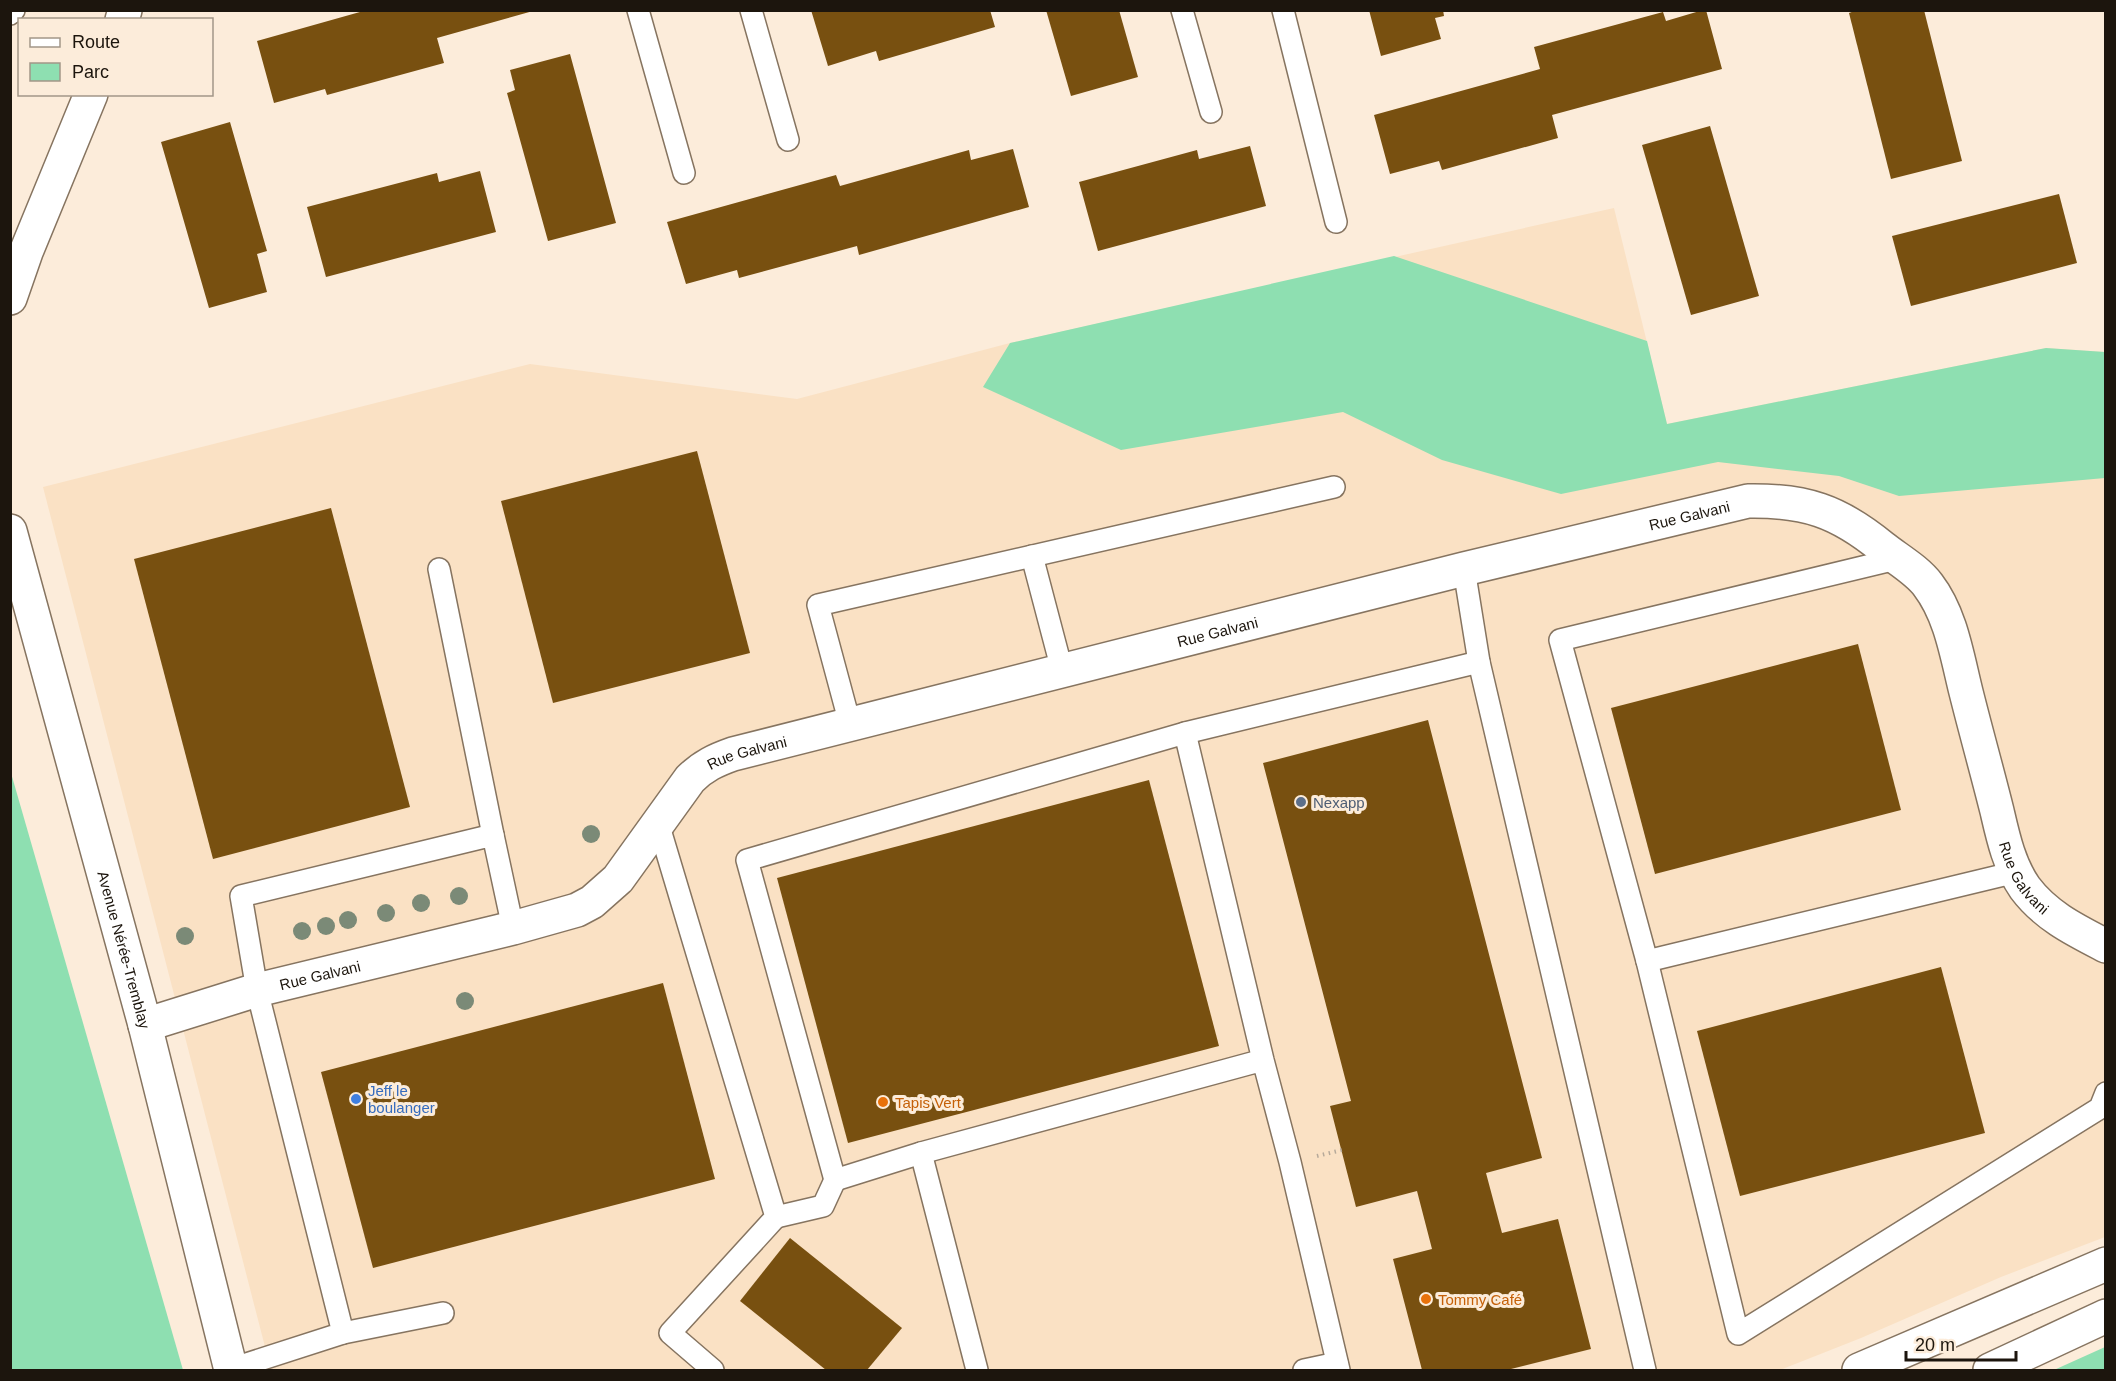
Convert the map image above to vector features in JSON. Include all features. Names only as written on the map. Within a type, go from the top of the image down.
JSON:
[{"type":"street","points":[[10,298],[26,252],[90,96]]},
{"type":"street","name":"Rue Galvani","points":[[145,1025],[257,990],[553,918],[592,902],[618,879],[690,778],[715,760],[733,754],[1464,569],[1748,501],[1796,503],[1838,517],[1860,529],[1927,584],[1948,625],[2002,832],[2016,872],[2025,887],[2046,911],[2060,922],[2106,946]]},
{"type":"street","name":"Avenue Nérée-Tremblay","points":[[10,531],[145,1025],[231,1370]]},
{"type":"street","points":[[1859,1371],[2106,1264]]},
{"type":"street","points":[[1990,1371],[2106,1316]]},
{"type":"lane","points":[[10,14],[14,10]]},
{"type":"lane","points":[[638,10],[684,173]]},
{"type":"lane","points":[[751,10],[788,140]]},
{"type":"lane","points":[[1182,10],[1211,112]]},
{"type":"lane","points":[[1283,10],[1336,222]]},
{"type":"lane","points":[[850,724],[818,605],[1334,487]]},
{"type":"lane","points":[[1032,556],[1062,670]]},
{"type":"lane","points":[[1896,559],[1560,640],[1647,961],[1738,1335],[2100,1108],[2106,1093]]},
{"type":"lane","points":[[439,569],[513,928]]},
{"type":"lane","points":[[1464,569],[1479,662],[1645,1371]]},
{"type":"lane","points":[[713,1371],[670,1333],[776,1217],[823,1206],[835,1180],[747,860],[1185,733],[1479,662]]},
{"type":"lane","points":[[1185,733],[1338,1367],[1304,1371]]},
{"type":"lane","points":[[658,823],[776,1217]]},
{"type":"lane","points":[[343,1333],[257,990],[241,896],[493,835]]},
{"type":"lane","points":[[1647,961],[2016,872]]},
{"type":"lane","points":[[835,1180],[921,1153],[1263,1060]]},
{"type":"lane","points":[[921,1153],[977,1371]]},
{"type":"lane","points":[[231,1370],[343,1333],[443,1313]]},
{"type":"shaded area","points":[[1614,208],[1667,424],[2046,348],[2105,352],[2105,1237],[2001,1277],[1861,1338],[1780,1370],[271,1370],[43,487],[530,364],[797,399],[1010,343]]},
{"type":"green space","points":[[1394,256],[1647,341],[1667,424],[2046,348],[2105,352],[2105,478],[1899,496],[1839,476],[1718,462],[1561,494],[1442,460],[1343,412],[1121,450],[983,387],[1010,343]]},
{"type":"green space","points":[[11,773],[183,1370],[11,1370]]},
{"type":"green space","points":[[2105,1347],[2105,1370],[2054,1370]]},
{"type":"building","points":[[367,10],[533,11],[437,38],[444,63],[327,95],[325,89],[274,103],[257,41]]},
{"type":"building","points":[[811,10],[990,10],[995,27],[879,61],[876,51],[828,66]]},
{"type":"building","points":[[1046,10],[1119,10],[1138,77],[1071,96]]},
{"type":"building","points":[[1369,10],[1443,10],[1444,16],[1435,18],[1441,39],[1381,56]]},
{"type":"building","points":[[1706,10],[1722,69],[1552,115],[1558,138],[1442,170],[1439,161],[1390,174],[1374,115],[1540,69],[1534,47],[1663,12],[1666,21]]},
{"type":"building","points":[[1857,10],[1924,10],[1962,161],[1891,179],[1849,13]]},
{"type":"building","points":[[570,54],[616,223],[548,241],[507,93],[515,90],[510,70]]},
{"type":"building","points":[[230,122],[267,251],[257,254],[267,292],[209,308],[161,142]]},
{"type":"building","points":[[1710,126],[1759,296],[1691,315],[1642,145]]},
{"type":"building","points":[[1250,146],[1266,206],[1098,251],[1079,182],[1197,150],[1199,159]]},
{"type":"building","points":[[1013,149],[1029,207],[859,255],[857,246],[739,278],[737,270],[686,284],[667,222],[836,175],[840,186],[969,150],[971,160]]},
{"type":"building","points":[[480,171],[496,232],[326,277],[307,207],[437,173],[439,182]]},
{"type":"building","points":[[2059,194],[2077,263],[1911,306],[1892,236]]},
{"type":"building","points":[[697,451],[750,653],[553,703],[501,501]]},
{"type":"building","points":[[331,508],[410,807],[213,859],[134,559]]},
{"type":"building","points":[[1858,644],[1901,810],[1655,874],[1611,708]]},
{"type":"building","points":[[1428,720],[1542,1158],[1486,1173],[1502,1233],[1558,1219],[1591,1349],[1507,1370],[1422,1370],[1393,1259],[1432,1249],[1417,1191],[1356,1207],[1330,1106],[1351,1101],[1263,763]]},
{"type":"building","points":[[1149,780],[1219,1046],[848,1143],[777,878]]},
{"type":"building","points":[[1941,967],[1985,1133],[1740,1196],[1697,1031]]},
{"type":"building","points":[[663,983],[715,1179],[373,1268],[321,1072]]},
{"type":"building","points":[[790,1238],[902,1328],[867,1370],[826,1370],[740,1301]]},
{"type":"place","name":"Nexapp","points":[[1301,802]]},
{"type":"place","name":"Jeff le boulanger","points":[[356,1099]]},
{"type":"place","name":"Tapis Vert","points":[[883,1102]]},
{"type":"place","name":"Tommy Café","points":[[1426,1299]]}]
